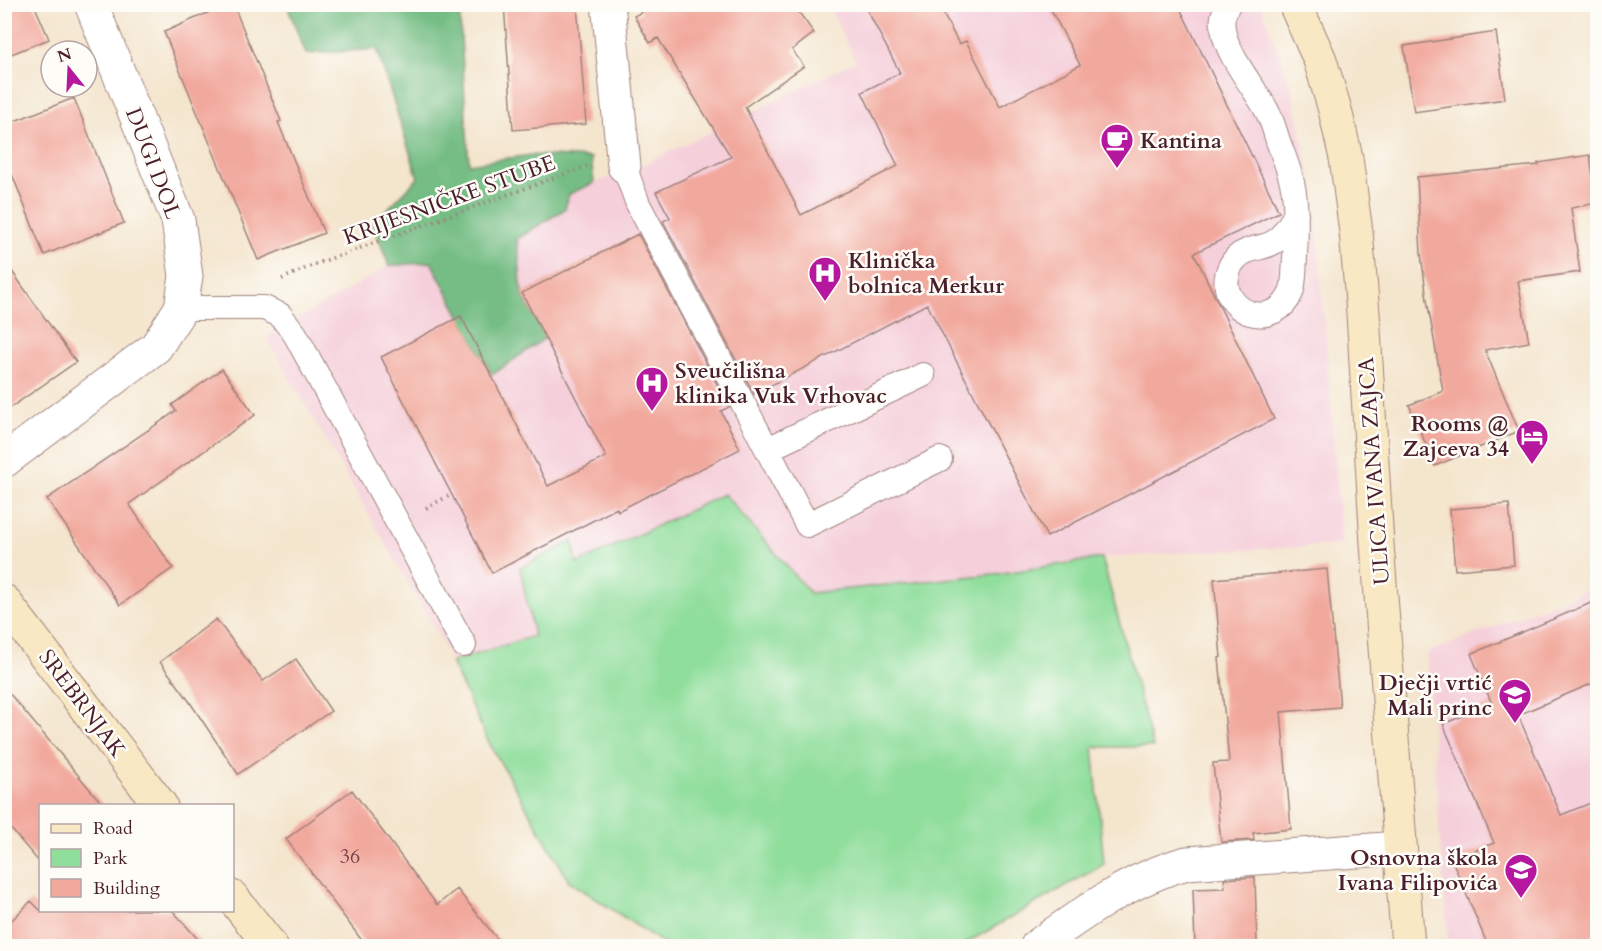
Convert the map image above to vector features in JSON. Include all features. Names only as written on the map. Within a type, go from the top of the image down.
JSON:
[{"type":"main road","name":"ULICA IVANA ZAJCA","points":[[1295,4],[1320,60],[1335,110],[1346,158],[1356,232],[1408,946]]},
{"type":"main road","name":"SREBRNJAK","points":[[4,601],[159,804]]},
{"type":"main road","points":[[234,900],[271,946]]},
{"type":"street","name":"DUGI DOL","points":[[4,461],[156,347],[181,308],[186,276],[178,220],[91,4]]},
{"type":"street","points":[[608,4],[610,165]]},
{"type":"street","points":[[1037,946],[1093,906],[1144,878],[1179,865],[1400,848]]},
{"type":"lane","points":[[1228,4],[1223,18],[1225,39],[1234,58],[1268,111],[1294,192],[1296,214]]},
{"type":"lane","points":[[610,165],[638,204],[807,525],[940,459]]},
{"type":"lane","points":[[181,308],[264,309],[280,315],[295,334],[464,645]]},
{"type":"lane","points":[[768,449],[923,375]]},
{"type":"path","name":"KRIJESNIČKE STUBE","points":[[313,265],[610,165]]},
{"type":"shaded area","name":"Klinička bolnica Merkur","points":[[828,5],[1261,5],[1292,89],[1315,201],[1342,545],[1102,558],[1004,573],[810,593],[451,662],[440,638],[266,337],[389,266],[640,166],[856,61]]},
{"type":"shaded area","name":"Dječji vrtić Mali princ","points":[[1597,586],[1597,946],[1449,946],[1427,653]]},
{"type":"green space","points":[[287,5],[459,5],[469,164],[531,155],[591,158],[594,183],[569,194],[565,209],[517,239],[522,293],[545,338],[492,375],[431,262],[389,266],[373,224],[418,178],[377,49],[306,54]]},
{"type":"green space","points":[[724,494],[810,593],[1004,573],[1102,558],[1153,747],[1093,747],[1104,864],[961,946],[666,946],[569,881],[488,741],[451,662],[534,636],[520,568],[573,541],[577,564]]},
{"type":"building","points":[[4,4],[34,4],[49,39],[39,39],[39,43],[4,57]]},
{"type":"building","points":[[228,4],[233,4],[324,233],[258,260],[164,32]]},
{"type":"building","points":[[504,4],[577,4],[586,124],[513,130]]},
{"type":"building","points":[[638,4],[793,4],[814,33],[792,50],[804,66],[745,107],[801,215],[898,166],[862,92],[900,73],[864,4],[938,4],[959,44],[966,41],[1000,107],[1080,65],[1048,4],[1178,4],[1279,212],[1194,253],[1274,419],[1047,537],[927,304],[754,394],[663,221],[670,218],[656,192],[731,157],[658,38],[650,43],[634,16],[642,12]]},
{"type":"building","points":[[1496,32],[1505,99],[1414,112],[1404,46]]},
{"type":"building","points":[[74,99],[124,223],[44,255],[4,154],[4,125]]},
{"type":"building","points":[[1590,155],[1597,203],[1571,208],[1580,272],[1518,281],[1529,342],[1485,350],[1519,431],[1435,466],[1409,405],[1443,391],[1421,254],[1417,177],[1539,165],[1538,163]]},
{"type":"building","name":"Sveučilišna klinika Vuk Vrhovac","points":[[638,234],[729,407],[721,411],[740,449],[618,511],[617,508],[492,573],[381,357],[461,316],[548,486],[606,457],[522,293]]},
{"type":"building","points":[[4,260],[76,362],[4,412]]},
{"type":"building","points":[[222,369],[255,415],[129,504],[173,568],[120,605],[47,499],[176,411],[172,405]]},
{"type":"building","points":[[1509,504],[1514,565],[1455,570],[1450,509]]},
{"type":"building","points":[[1327,569],[1340,707],[1281,712],[1291,829],[1253,833],[1254,840],[1221,842],[1213,763],[1229,762],[1214,579]]},
{"type":"building","points":[[1598,600],[1598,681],[1518,715],[1561,815],[1598,800],[1598,946],[1488,946],[1452,860],[1494,843],[1443,724],[1492,704],[1471,654]]},
{"type":"building","points":[[216,619],[263,681],[296,659],[331,711],[238,774],[160,662]]},
{"type":"building","points":[[4,687],[102,804],[39,804],[39,862],[4,821]]},
{"type":"building","points":[[352,790],[437,905],[457,889],[503,946],[366,946],[286,839]]},
{"type":"building","points":[[1255,877],[1257,946],[1195,946],[1193,889],[1225,888],[1224,879]]},
{"type":"building","points":[[31,901],[39,912],[174,912],[204,946],[4,946],[4,928]]},
{"type":"place","name":"Kantina","points":[[1117,169]]},
{"type":"place","name":"Klinička bolnica Merkur","points":[[825,302]]},
{"type":"place","name":"Sveučilišna klinika Vuk Vrhovac","points":[[652,412]]},
{"type":"place","name":"Rooms @ Zajceva 34","points":[[1532,465]]},
{"type":"place","name":"Dječji vrtić Mali princ","points":[[1515,724]]},
{"type":"place","name":"Osnovna škola Ivana Filipovića","points":[[1521,899]]}]
